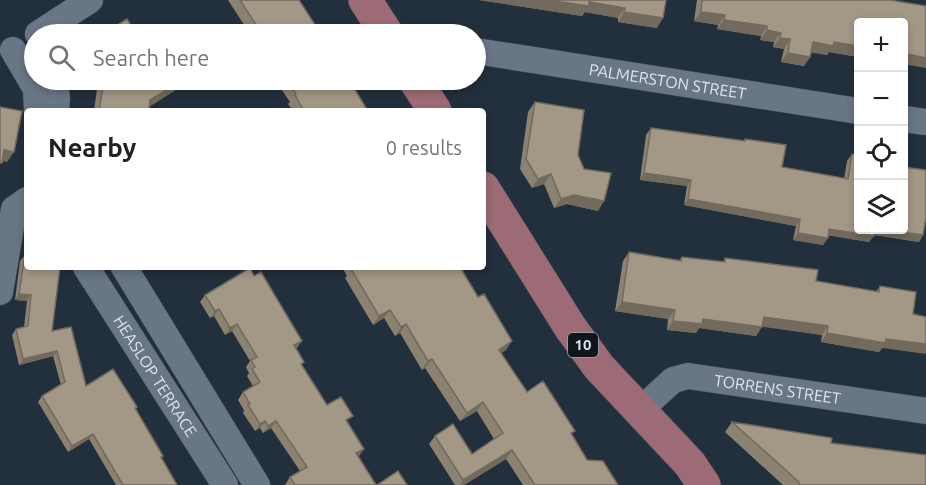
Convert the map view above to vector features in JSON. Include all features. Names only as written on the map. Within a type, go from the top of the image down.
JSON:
[{"type":"main road","points":[[365,0],[381,24]]},
{"type":"main road","points":[[421,90],[433,108]]},
{"type":"main road","name":"10","points":[[486,193],[570,327],[599,367],[690,464],[704,485]]},
{"type":"street","points":[[55,24],[90,0]]},
{"type":"street","name":"PALMERSTON STREET","points":[[486,53],[854,110]]},
{"type":"street","points":[[36,90],[37,108]]},
{"type":"street","points":[[56,90],[56,108]]},
{"type":"street","points":[[908,119],[926,122]]},
{"type":"street","points":[[0,292],[14,209],[24,202]]},
{"type":"street","name":"HEASLOP TERRACE","points":[[88,270],[225,485]]},
{"type":"street","name":"HEASLOP TERRACE","points":[[126,270],[257,485]]},
{"type":"street","name":"TORRENS STREET","points":[[639,411],[673,380],[688,376],[926,411]]},
{"type":"building","points":[[240,0],[299,0],[315,24],[256,24]]},
{"type":"building","points":[[547,0],[666,0],[663,18],[624,12],[625,8],[589,2],[589,6]]},
{"type":"building","points":[[702,0],[890,0],[926,6],[926,58],[908,54],[908,18],[854,18],[854,45],[834,42],[833,46],[813,42],[810,57],[788,53],[790,39],[780,38],[781,33],[767,30],[767,26],[724,20],[725,15],[701,12]]},
{"type":"building","points":[[127,19],[130,24],[119,24]]},
{"type":"building","points":[[102,90],[166,90],[150,100],[149,108],[99,108]]},
{"type":"building","points":[[293,90],[355,90],[366,108],[302,108]]},
{"type":"building","points":[[535,102],[584,110],[578,155],[584,169],[611,173],[604,201],[574,195],[561,199],[551,174],[538,179],[526,159]]},
{"type":"building","points":[[0,107],[22,111],[14,152],[4,150],[2,163],[0,163]]},
{"type":"building","points":[[651,128],[786,145],[782,167],[848,179],[852,154],[854,154],[854,233],[829,229],[828,238],[798,233],[800,219],[688,199],[691,180],[644,173]]},
{"type":"building","points":[[908,168],[926,170],[926,217],[923,235],[908,233]]},
{"type":"building","points":[[629,252],[681,261],[682,257],[725,262],[725,258],[818,270],[816,281],[879,292],[880,286],[916,292],[913,314],[926,317],[926,344],[886,339],[885,343],[827,333],[828,326],[764,317],[762,327],[703,319],[702,324],[673,321],[675,310],[622,302]]},
{"type":"building","points":[[24,262],[24,270],[60,270],[52,331],[71,327],[86,386],[113,369],[137,407],[135,408],[177,485],[123,485],[93,434],[72,446],[42,396],[65,382],[57,351],[23,359],[16,329],[28,326],[31,295],[19,294]]},
{"type":"building","points":[[247,270],[251,270],[254,276],[261,272],[302,341],[294,345],[304,362],[301,364],[327,405],[341,397],[353,416],[346,420],[364,449],[356,453],[376,485],[295,485],[290,477],[307,467],[276,421],[268,426],[265,421],[260,424],[243,392],[260,382],[252,369],[255,367],[251,360],[257,357],[237,324],[230,328],[219,309],[215,311],[205,295]]},
{"type":"building","points":[[352,270],[462,270],[478,297],[484,294],[512,341],[499,350],[527,392],[543,381],[575,431],[571,433],[587,460],[603,461],[618,485],[535,485],[512,450],[463,480],[435,436],[453,424],[472,454],[503,433],[483,402],[467,413],[432,359],[428,361],[406,324],[401,327],[390,310],[379,316]]},
{"type":"building","points":[[732,422],[832,438],[831,443],[926,455],[926,485],[799,485],[799,482]]},
{"type":"building","points":[[398,471],[407,485],[377,485]]}]
